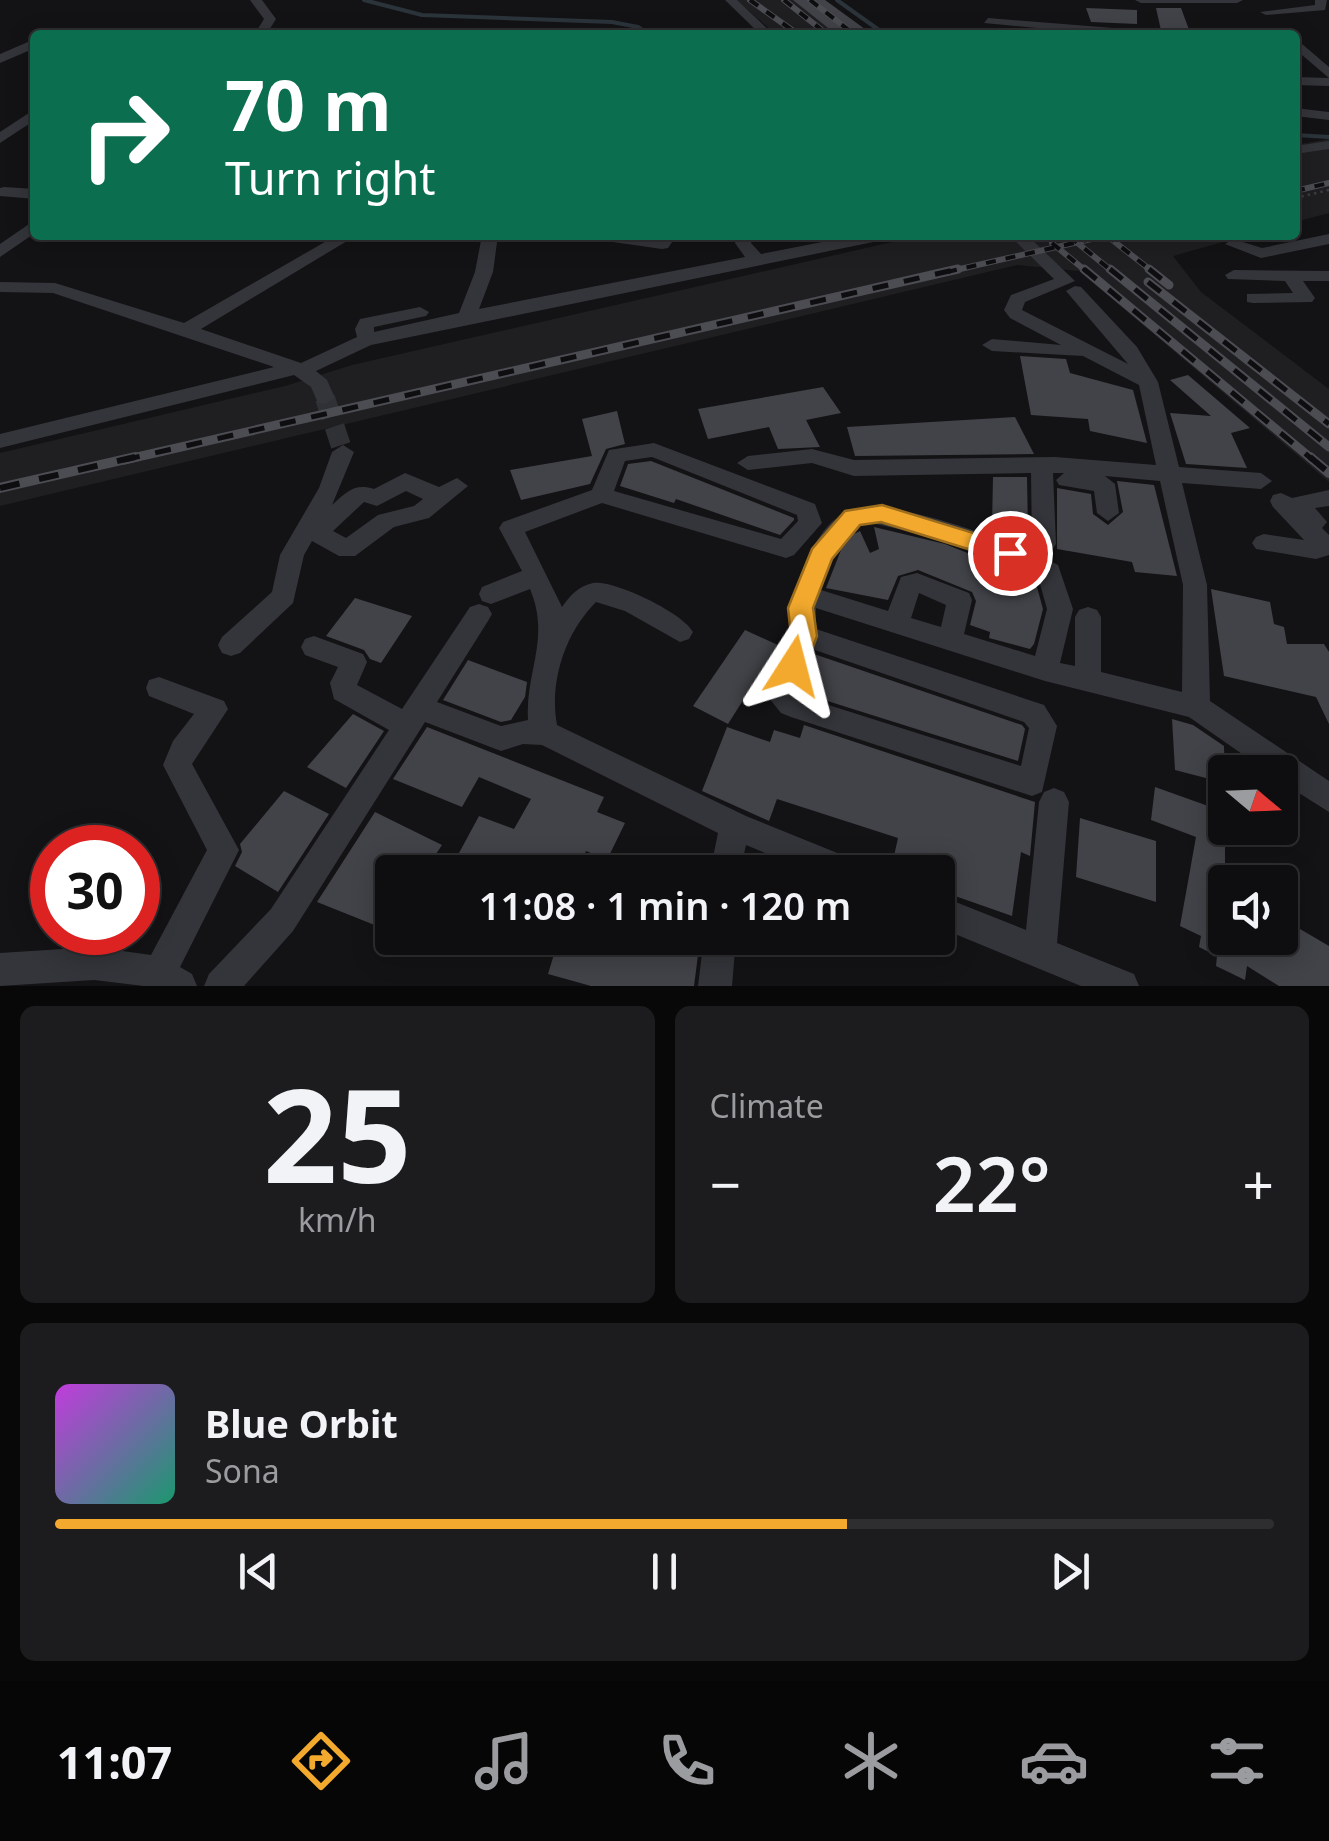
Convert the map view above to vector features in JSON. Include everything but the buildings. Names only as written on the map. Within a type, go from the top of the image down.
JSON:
[{"type":"street","points":[[256,0],[270,19],[263,30]]},
{"type":"street","points":[[730,0],[763,30]]},
{"type":"street","points":[[1140,0],[1237,0]]},
{"type":"street","points":[[1276,25],[1265,13],[1323,6]]},
{"type":"street","points":[[988,21],[1064,30]]},
{"type":"street","points":[[0,59],[30,45]]},
{"type":"street","points":[[1308,52],[1329,74]]},
{"type":"street","points":[[1300,81],[1329,82]]},
{"type":"street","points":[[1300,113],[1329,116]]},
{"type":"street","points":[[0,139],[30,117]]},
{"type":"street","points":[[4,192],[30,194]]},
{"type":"street","points":[[0,252],[30,229]]},
{"type":"street","points":[[1233,244],[1261,253],[1329,239]]},
{"type":"street","points":[[186,330],[340,240]]},
{"type":"street","points":[[467,317],[484,272],[489,240]]},
{"type":"street","points":[[641,240],[662,244],[665,240]]},
{"type":"street","points":[[744,240],[757,260]]},
{"type":"street","points":[[0,441],[310,381],[363,341],[859,240]]},
{"type":"street","points":[[1022,240],[1130,351],[1148,382],[1195,585],[1196,707]]},
{"type":"street","points":[[1234,275],[1329,276]]},
{"type":"street","points":[[1252,298],[1306,298],[1292,276]]},
{"type":"street","points":[[1069,285],[1016,299],[1013,310],[1148,382]]},
{"type":"street","points":[[0,286],[55,288],[186,330],[310,381]]},
{"type":"street","points":[[363,341],[367,323],[433,309]]},
{"type":"street","points":[[992,345],[1095,355]]},
{"type":"street","points":[[545,733],[540,700],[553,640],[545,596],[511,528],[601,495],[673,512],[786,549],[794,545],[812,517],[807,510],[654,450],[617,455],[601,495]]},
{"type":"street","points":[[231,645],[284,596],[292,555],[330,488],[343,452]]},
{"type":"street","points":[[748,463],[812,456],[854,468],[1166,470],[1261,481]]},
{"type":"street","points":[[1042,472],[1104,484],[1108,513]]},
{"type":"street","points":[[1042,472],[1044,544]]},
{"type":"street","points":[[405,481],[449,492],[421,512],[386,521],[348,550],[316,532],[360,494],[377,498],[405,481]]},
{"type":"street","points":[[1328,544],[1298,506],[1329,498]]},
{"type":"street","points":[[1280,501],[1328,544]]},
{"type":"street","points":[[804,636],[1034,713],[1043,726],[1032,783],[790,705],[782,697],[804,636],[800,608],[832,538],[854,517],[882,514],[1010,553],[1036,563],[1054,579],[1060,609],[1045,670]]},
{"type":"street","points":[[1264,543],[1316,550],[1328,544]]},
{"type":"street","points":[[221,986],[282,920],[420,719],[485,604],[536,576]]},
{"type":"street","points":[[898,623],[910,584],[917,582],[960,600],[950,640]]},
{"type":"street","points":[[553,640],[588,595],[597,592],[624,600],[680,632]]},
{"type":"street","points":[[806,595],[1045,670],[1196,707],[1329,798]]},
{"type":"street","points":[[1088,616],[1088,681]]},
{"type":"street","points":[[314,647],[354,662],[343,683],[344,691],[420,719],[502,738],[523,732],[545,733],[735,826],[805,855]]},
{"type":"street","points":[[0,970],[111,965],[170,978],[224,850],[178,765],[183,750],[214,709],[158,688]]},
{"type":"street","points":[[1040,953],[1054,802]]},
{"type":"street","points":[[729,855],[735,826]]},
{"type":"street","points":[[955,917],[1122,986]]},
{"type":"street","points":[[714,986],[718,955]]},
{"type":"path","points":[[1300,197],[1329,190]]},
{"type":"shaded area","points":[[736,0],[825,0],[866,30],[771,30]]},
{"type":"shaded area","points":[[1329,139],[1329,213],[1300,221],[1300,144]]},
{"type":"shaded area","points":[[901,240],[1230,240],[1173,256],[1201,292],[1329,389],[1329,482],[1079,271],[1017,265],[0,506],[0,453],[285,386],[352,365]]},
{"type":"waterway","points":[[364,0],[422,15],[612,22],[642,30]]},
{"type":"waterway","points":[[837,0],[879,30]]},
{"type":"waterway","points":[[1300,135],[1329,137]]},
{"type":"tunnel","points":[[325,398],[343,452]]},
{"type":"railway","points":[[750,0],[792,30]]},
{"type":"railway","points":[[784,0],[822,30]]},
{"type":"railway","points":[[810,0],[849,30]]},
{"type":"railway","points":[[1300,190],[1329,183]]},
{"type":"railway","points":[[1077,242],[1087,240]]},
{"type":"railway","points":[[1112,240],[1153,272]]},
{"type":"railway","points":[[1057,247],[1077,242]]},
{"type":"railway","points":[[1077,242],[1113,272]]},
{"type":"railway","points":[[1052,243],[1057,247]]},
{"type":"railway","points":[[947,272],[1057,247]]},
{"type":"railway","points":[[1057,247],[1087,272]]},
{"type":"railway","points":[[124,460],[958,269]]},
{"type":"railway","points":[[1084,269],[1313,460]]},
{"type":"railway","points":[[1110,269],[1329,447]]},
{"type":"railway","points":[[1149,269],[1169,285]]},
{"type":"railway","points":[[1148,282],[1329,424]]},
{"type":"railway","points":[[0,488],[135,457]]},
{"type":"railway","points":[[1310,457],[1329,473]]},
{"type":"route","points":[[793,666],[804,636],[800,608],[821,555],[854,517],[882,514],[1010,553]]}]
